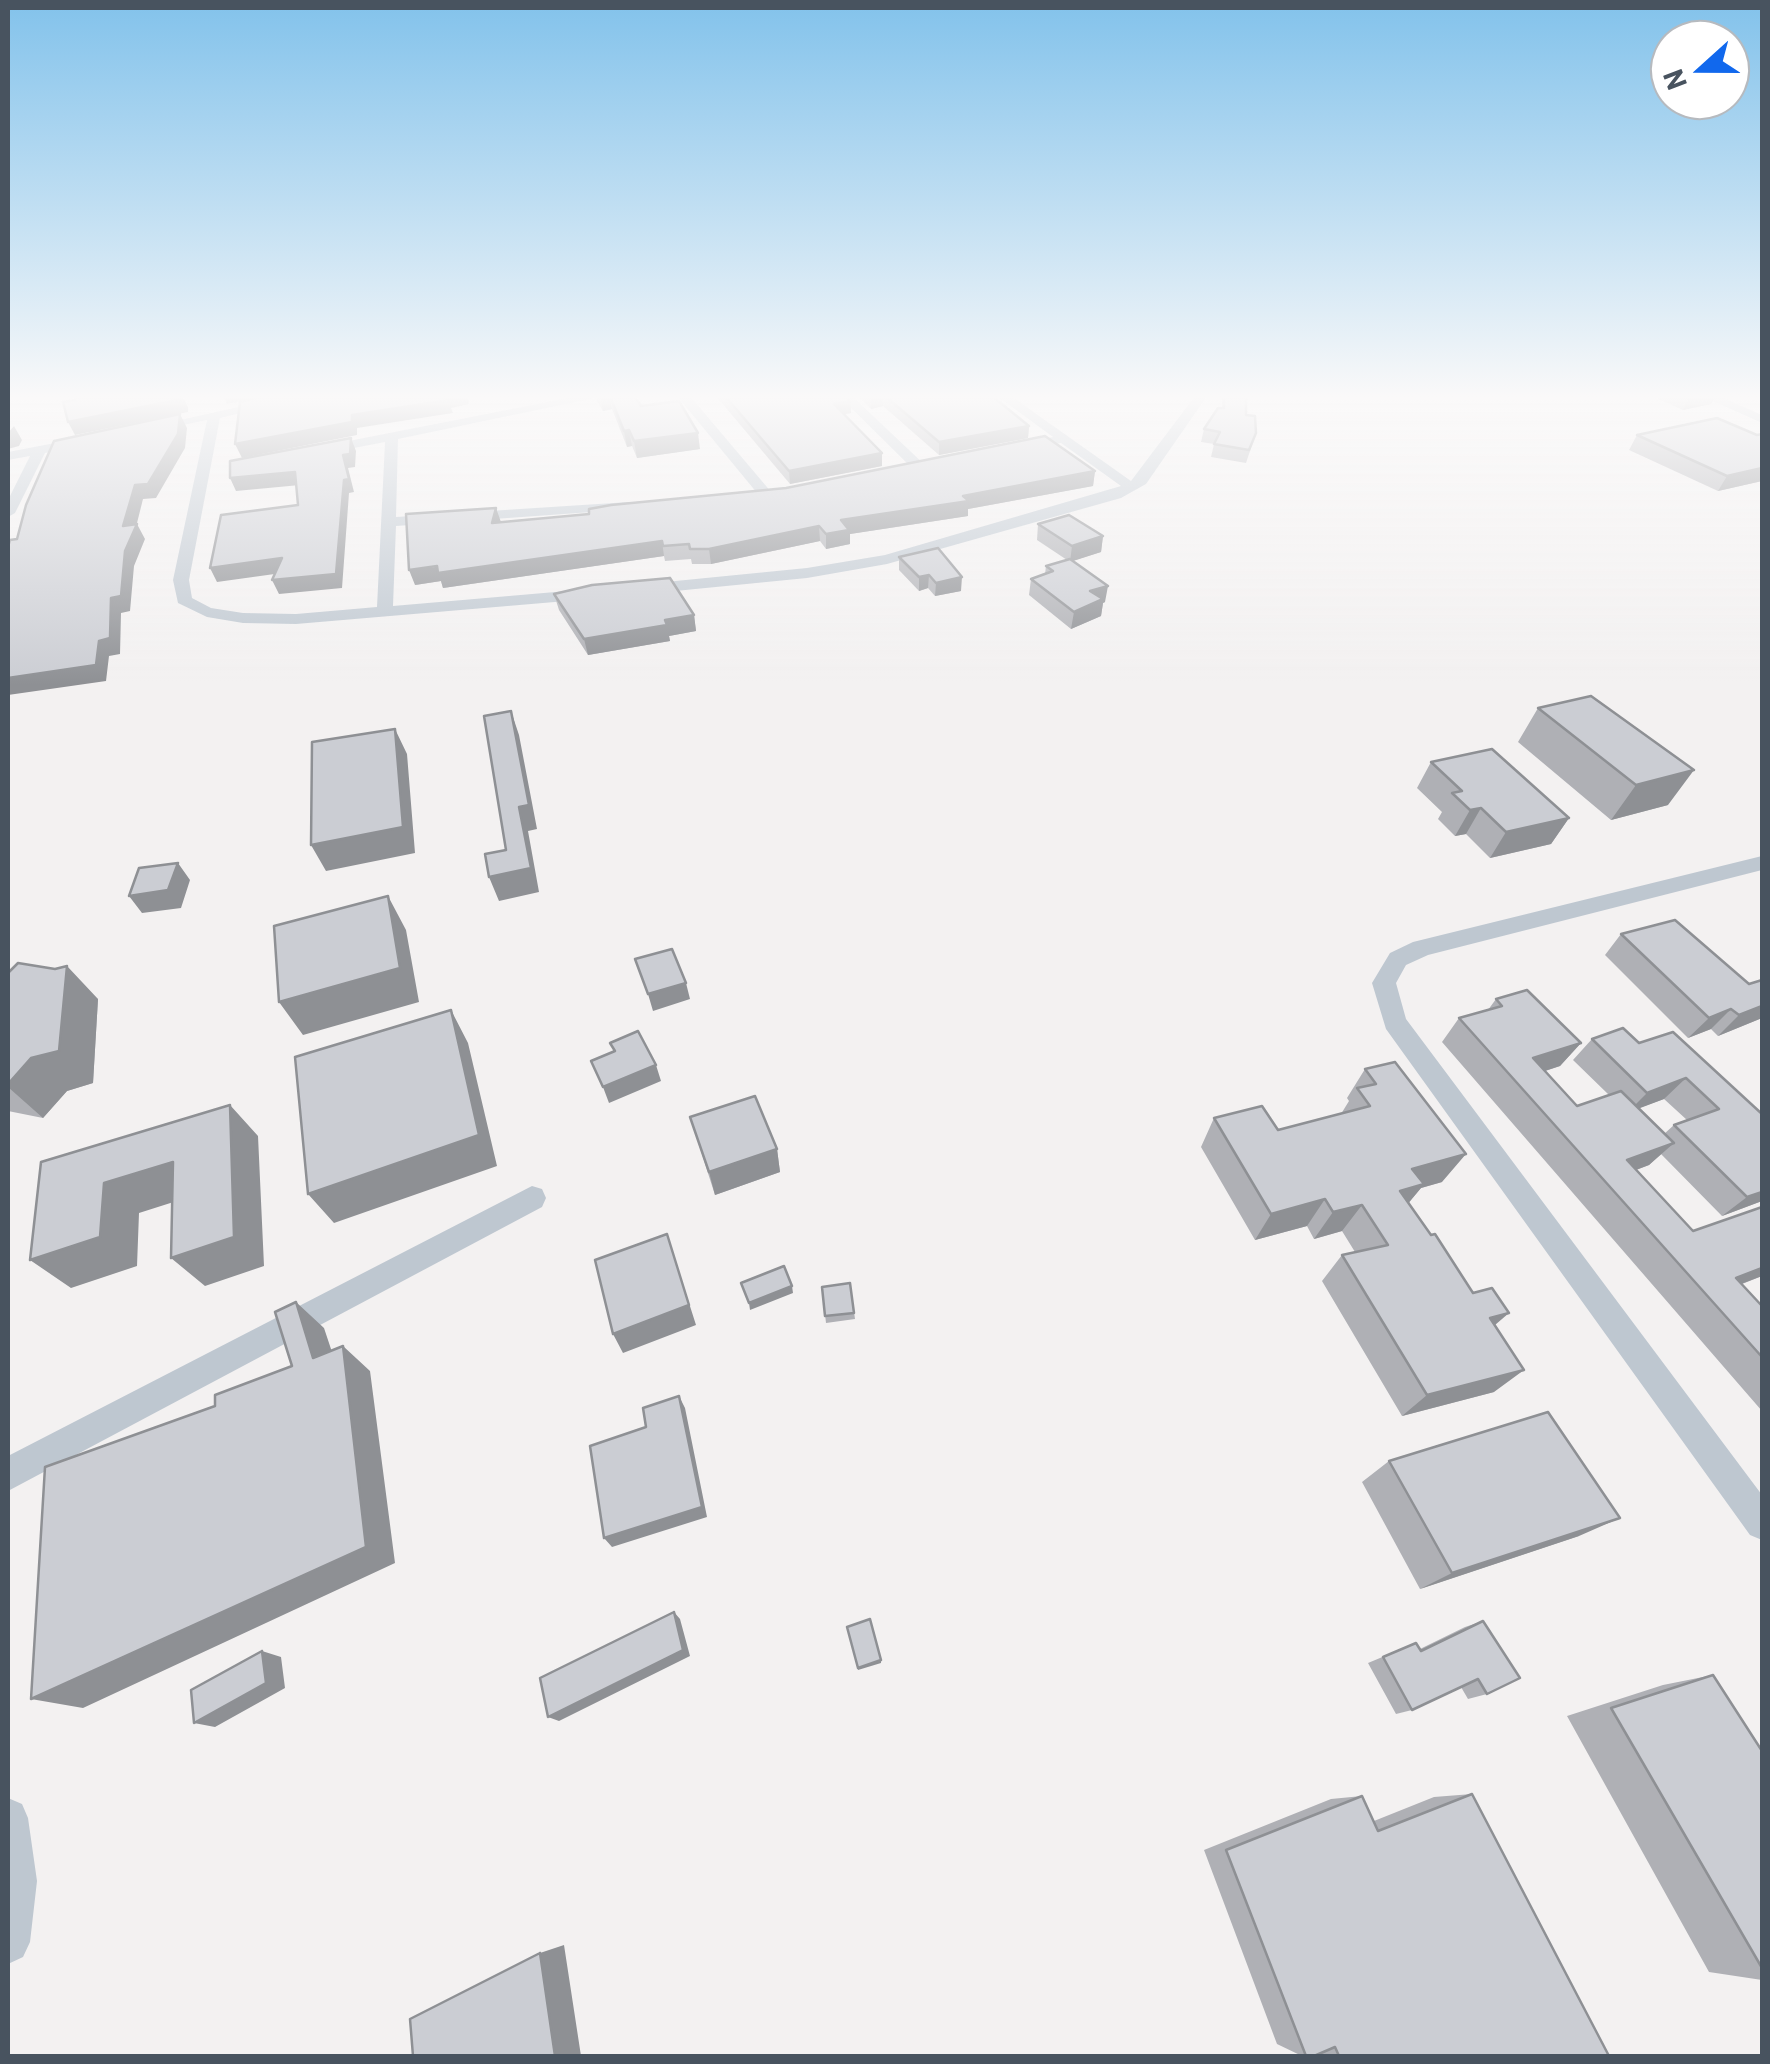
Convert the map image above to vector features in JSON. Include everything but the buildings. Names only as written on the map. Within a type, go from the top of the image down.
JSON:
[{"type":"street","points":[[199,492],[183,556],[184,600],[207,612],[243,618],[384,613],[605,593]]},
{"type":"street","points":[[384,613],[391,492]]},
{"type":"street","points":[[765,492],[768,496]]},
{"type":"street","points":[[623,591],[807,574],[887,559],[1092,503],[1117,492]]},
{"type":"street","points":[[748,498],[787,493]]},
{"type":"street","points":[[390,522],[648,504]]},
{"type":"street","points":[[1762,863],[1421,948],[1398,959],[1384,983],[1395,1022],[1762,1523]]},
{"type":"street","points":[[8,1474],[532,1198]]},
{"type":"street","points":[[8,1818],[16,1881],[8,1942]]}]
